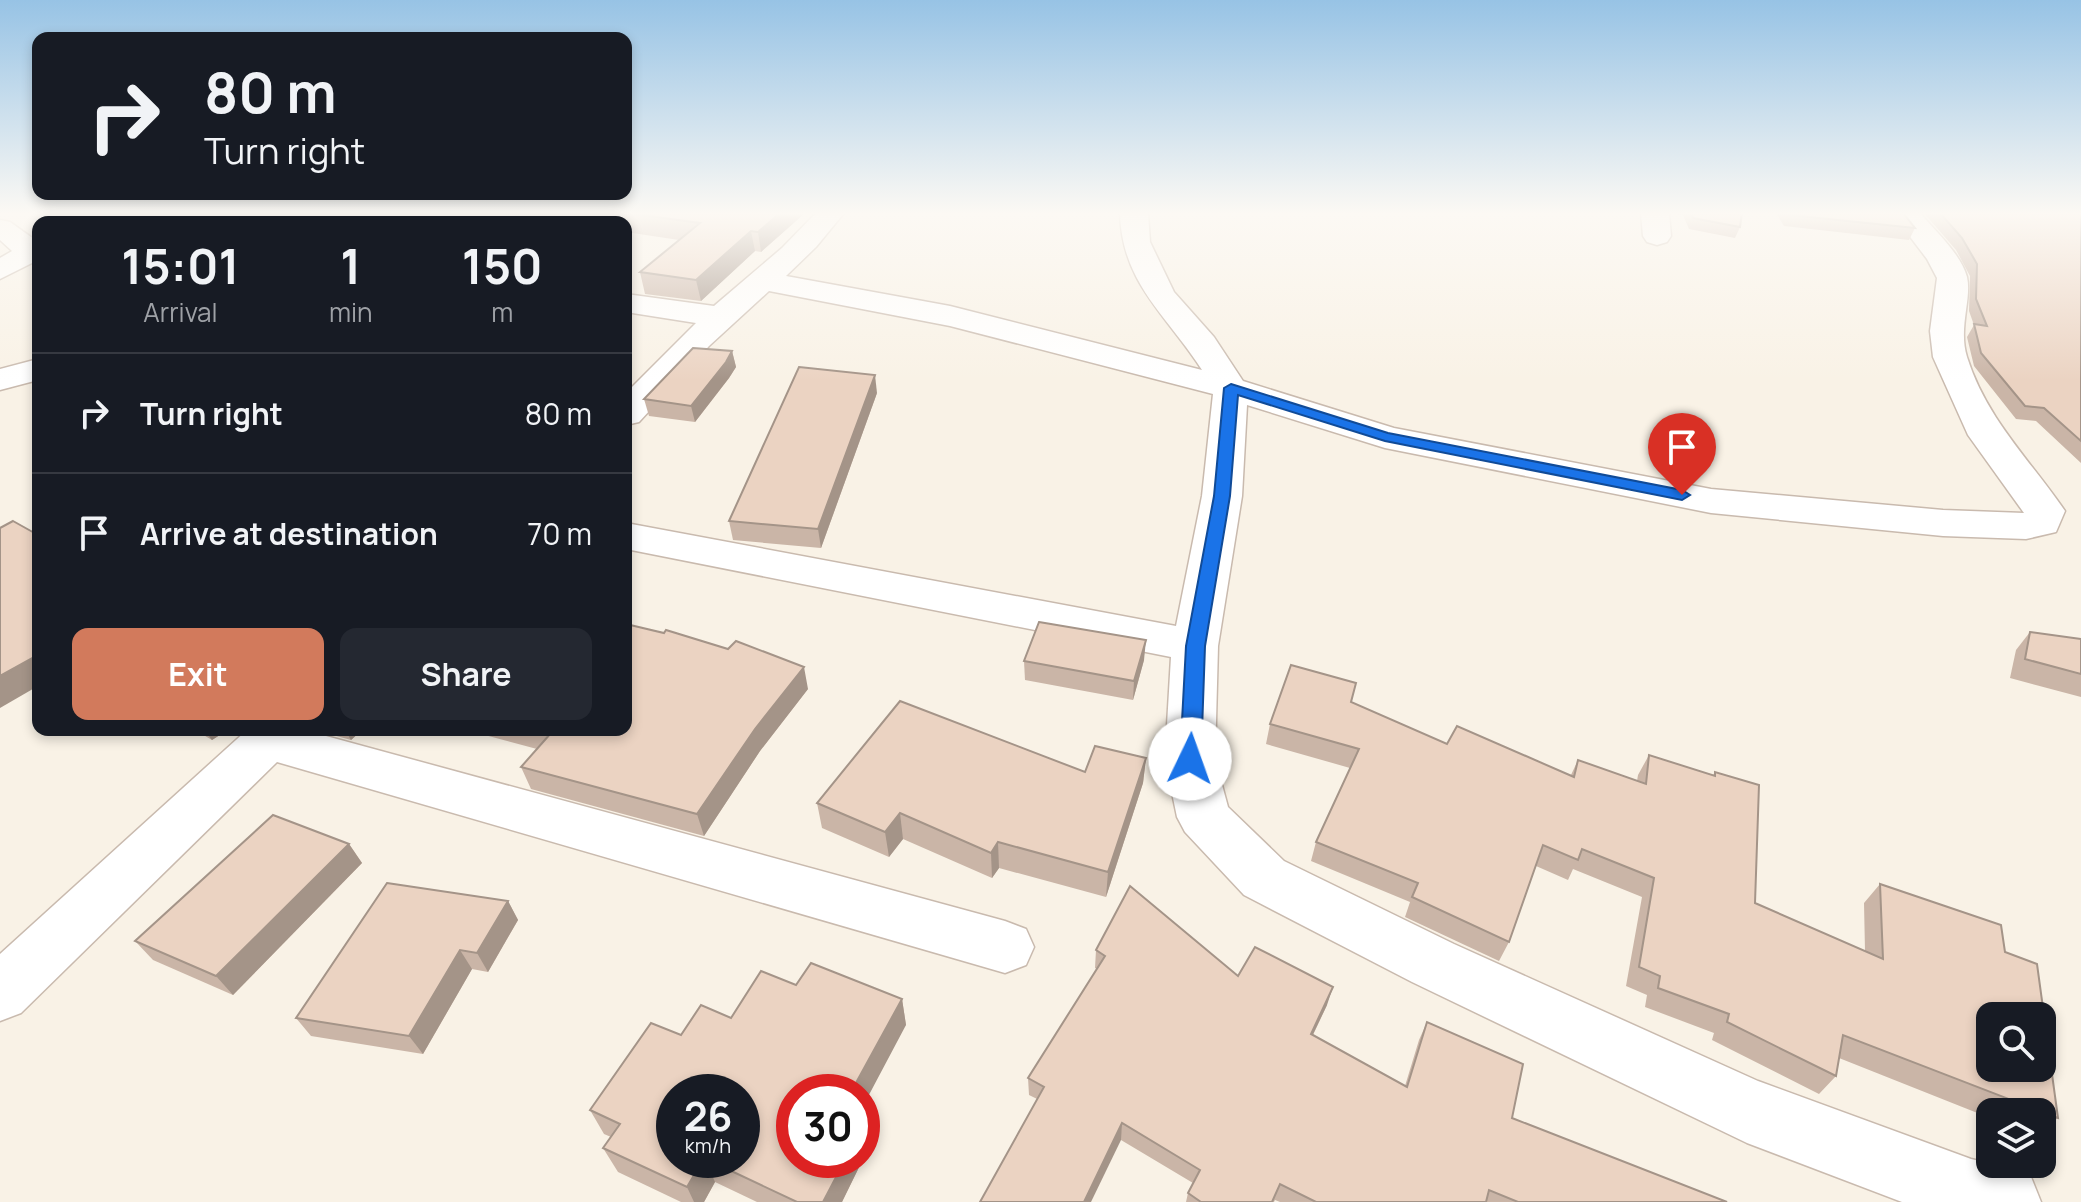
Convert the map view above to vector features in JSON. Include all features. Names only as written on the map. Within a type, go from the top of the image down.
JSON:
[{"type":"street","points":[[632,408],[721,317],[777,269]]},
{"type":"street","points":[[1148,269],[1160,295],[1202,344],[1231,388],[1222,496],[1195,646],[1190,759],[1204,817],[1264,878],[1433,963],[1747,1110],[1971,1194],[2006,1202]]},
{"type":"street","points":[[765,281],[950,316],[1231,388],[1385,437],[1711,501],[1943,523],[2026,526],[2042,523],[2045,511],[1986,435],[1950,357],[1946,331],[1952,278],[1947,269]]},
{"type":"street","points":[[632,304],[721,317]]},
{"type":"street","points":[[0,380],[32,371]]},
{"type":"street","points":[[632,537],[1195,646]]},
{"type":"street","points":[[0,993],[272,736]]},
{"type":"street","points":[[276,736],[1005,947]]},
{"type":"building","points":[[644,269],[708,269],[696,280],[640,272]]},
{"type":"building","points":[[1977,269],[2081,269],[2081,441],[2044,408],[2025,406],[1981,353],[1974,324],[1987,326],[1976,299]]},
{"type":"building","points":[[693,348],[732,351],[691,406],[644,399]]},
{"type":"building","points":[[799,367],[875,375],[818,529],[729,521]]},
{"type":"building","points":[[13,521],[32,532],[32,658],[0,676],[0,528]]},
{"type":"building","points":[[1039,622],[1146,640],[1134,681],[1024,661]]},
{"type":"building","points":[[632,625],[664,633],[666,630],[728,649],[736,641],[804,667],[755,729],[697,814],[521,767],[548,736],[632,736]]},
{"type":"building","points":[[2030,632],[2081,639],[2081,674],[2025,659]]},
{"type":"building","points":[[1291,665],[1356,683],[1351,702],[1447,744],[1457,726],[1574,777],[1578,760],[1646,784],[1649,755],[1715,776],[1715,772],[1759,785],[1755,903],[1883,959],[1880,884],[2001,925],[2005,952],[2037,964],[2042,1002],[1976,1002],[1976,1082],[2053,1082],[2055,1098],[2006,1098],[1843,1035],[1836,1076],[1727,1022],[1729,1014],[1658,988],[1660,976],[1639,967],[1654,878],[1582,849],[1578,860],[1543,845],[1509,942],[1412,897],[1418,883],[1316,842],[1359,749],[1270,724]]},
{"type":"building","points":[[900,701],[1085,772],[1095,746],[1146,758],[1108,872],[998,842],[991,853],[900,813],[885,832],[817,803]]},
{"type":"building","points":[[273,815],[349,844],[216,976],[135,941]]},
{"type":"building","points":[[387,883],[508,901],[477,953],[460,950],[409,1036],[296,1018]]},
{"type":"building","points":[[1130,886],[1238,976],[1255,947],[1333,987],[1311,1034],[1407,1087],[1427,1022],[1523,1064],[1512,1118],[1727,1202],[1518,1202],[1489,1190],[1486,1202],[1316,1202],[1280,1184],[1272,1202],[1201,1202],[1188,1193],[1200,1170],[1122,1123],[1084,1202],[980,1202],[1044,1087],[1028,1078],[1105,956],[1096,950]]},
{"type":"building","points":[[811,963],[902,999],[861,1074],[776,1074],[776,1178],[836,1178],[823,1202],[797,1202],[746,1178],[760,1178],[760,1074],[656,1074],[656,1173],[603,1148],[620,1124],[590,1110],[651,1023],[681,1035],[701,1005],[731,1018],[761,971],[796,985]]},
{"type":"building","points":[[668,1178],[692,1178],[687,1187]]},
{"type":"route","points":[[1190,759],[1195,646],[1222,496],[1231,388],[1385,437],[1682,495]]}]
